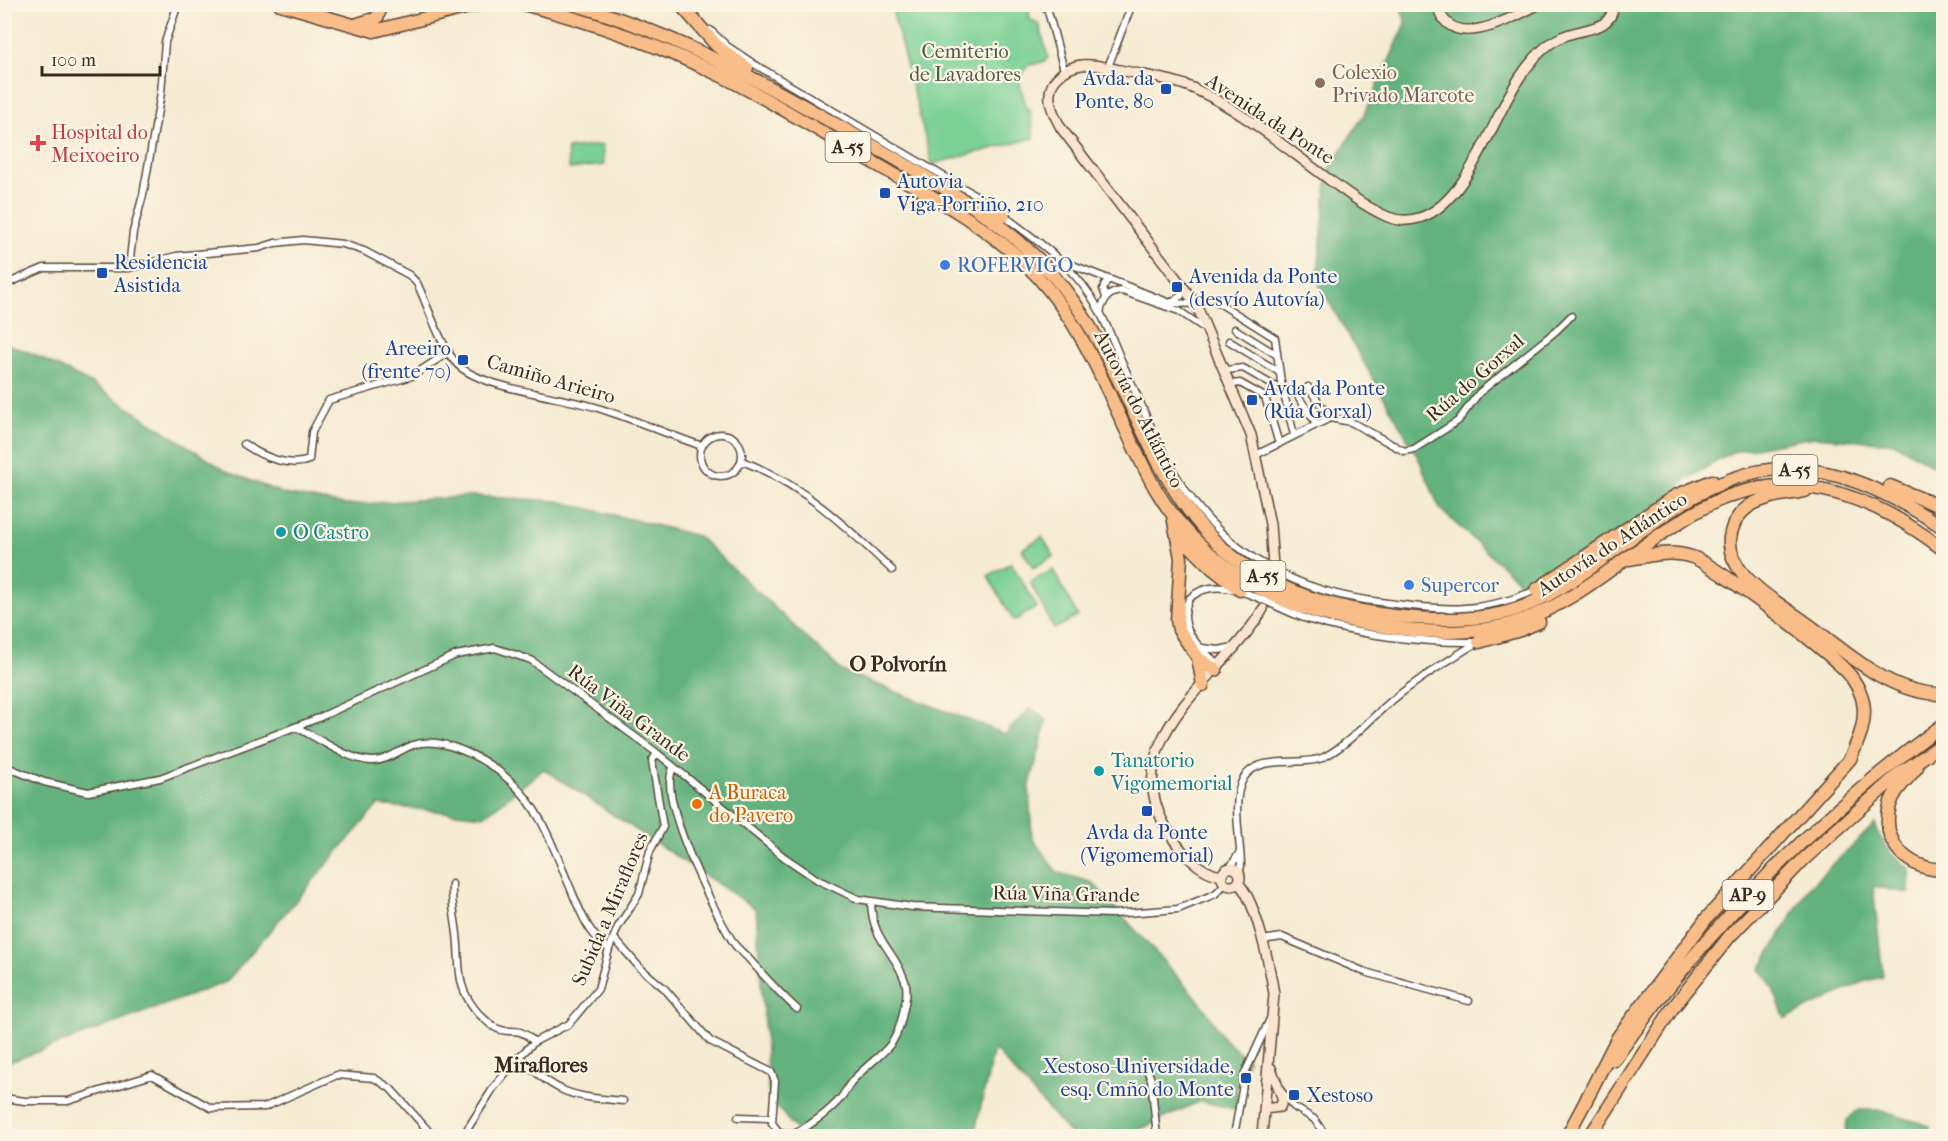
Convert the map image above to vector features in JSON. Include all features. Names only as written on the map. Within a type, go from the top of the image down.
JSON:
[{"type":"highway","points":[[280,4],[351,25],[383,30],[481,4]]},
{"type":"highway","points":[[351,25],[366,24],[376,18],[382,4]]},
{"type":"highway","points":[[514,4],[536,8]]},
{"type":"highway","name":"Autovía do Atlántico","points":[[523,4],[654,46],[725,78],[936,198],[994,237],[1035,274],[1065,311],[1097,364],[1145,469],[1172,514],[1228,568],[1259,589],[1289,603],[1333,616],[1412,629],[1467,632],[1491,629],[1524,620],[1573,596],[1670,528],[1720,500],[1767,488],[1799,486],[1854,498],[1894,514],[1944,550]]},
{"type":"highway","name":"Autovía do Atlántico","points":[[572,4],[658,34],[772,87],[940,185],[1015,238],[1066,291],[1104,351],[1169,484],[1198,524],[1215,541],[1250,568],[1302,595],[1337,605],[1423,618],[1464,619],[1504,613],[1524,607],[1562,586],[1669,512],[1734,478],[1779,469],[1811,470],[1856,480],[1899,499],[1944,528]]},
{"type":"highway","points":[[682,4],[717,46],[772,87]]},
{"type":"highway","points":[[940,185],[1004,216]]},
{"type":"highway","points":[[1536,590],[1675,496],[1715,480],[1734,478]]},
{"type":"highway","points":[[1856,480],[1887,485],[1944,507]]},
{"type":"highway","points":[[1815,489],[1765,498],[1747,508],[1738,517],[1730,539],[1731,549],[1740,570],[1762,591],[1881,677],[1914,691],[1944,694]]},
{"type":"highway","points":[[1172,514],[1178,533],[1182,573],[1177,620],[1182,636],[1218,668]]},
{"type":"highway","points":[[1178,533],[1211,567],[1240,590]]},
{"type":"highway","points":[[1587,1098],[1618,1037],[1706,919],[1850,759],[1861,735],[1864,718],[1863,701],[1852,677],[1834,658],[1707,565],[1694,558],[1672,553],[1625,559]]},
{"type":"highway","points":[[1479,642],[1542,621],[1562,609],[1573,596]]},
{"type":"highway","points":[[1200,653],[1203,685]]},
{"type":"highway","name":"AP-9","points":[[1567,1137],[1587,1098],[1665,990],[1764,878],[1868,781],[1944,724]]},
{"type":"highway","name":"AP-9","points":[[1590,1137],[1672,1009],[1729,937],[1803,859],[1899,774],[1944,743]]},
{"type":"highway","points":[[1924,758],[1901,785],[1890,804],[1889,827],[1897,849],[1914,865],[1944,870]]},
{"type":"street","points":[[129,268],[161,93],[165,42],[178,4]]},
{"type":"street","points":[[682,4],[736,52],[984,198],[1060,260],[1092,296],[1185,491],[1217,530],[1265,567],[1293,581],[1339,595],[1436,609],[1458,610],[1498,605],[1536,590]]},
{"type":"street","points":[[1046,4],[1064,70],[1054,82],[1049,95],[1051,110],[1061,128],[1185,285],[1197,304],[1232,384],[1257,455],[1270,524],[1273,567]]},
{"type":"street","points":[[1108,68],[1131,4]]},
{"type":"street","points":[[1437,4],[1443,19],[1450,26],[1469,30],[1501,24],[1539,4]]},
{"type":"street","name":"Avenida da Ponte","points":[[1064,70],[1090,64],[1170,80],[1199,91],[1234,112],[1363,204],[1403,221],[1433,213],[1455,194],[1521,74],[1542,50],[1563,36],[1605,25],[1611,19],[1614,4]]},
{"type":"street","name":"Camiño Arieiro","points":[[4,285],[44,268],[129,268],[176,256],[260,248],[284,242],[322,241],[343,244],[381,258],[409,275],[417,283],[449,352],[458,365],[473,375],[554,400],[596,407],[702,446]]},
{"type":"street","points":[[1060,260],[1170,303],[1197,304]]},
{"type":"street","points":[[1106,297],[1103,289],[1107,280]]},
{"type":"street","points":[[1170,303],[1181,296],[1185,285]]},
{"type":"street","points":[[1100,312],[1106,297],[1112,292],[1122,291],[1179,311],[1210,332]]},
{"type":"street","points":[[1211,298],[1275,338],[1279,372],[1294,435]]},
{"type":"street","points":[[1179,311],[1188,310],[1197,304]]},
{"type":"street","name":"Rúa do Gorxal","points":[[1329,418],[1351,422],[1404,450],[1414,449],[1458,421],[1479,393],[1556,331],[1571,316]]},
{"type":"street","points":[[1235,329],[1277,355]]},
{"type":"street","points":[[1229,341],[1279,372]]},
{"type":"street","points":[[244,444],[259,455],[300,464],[309,460],[312,432],[329,400],[412,376],[449,352]]},
{"type":"street","points":[[1226,370],[1243,368],[1283,391]]},
{"type":"street","points":[[1232,384],[1240,383],[1265,397],[1279,444]]},
{"type":"street","points":[[1257,455],[1329,418],[1308,387]]},
{"type":"street","points":[[1298,396],[1316,423]]},
{"type":"street","points":[[718,434],[732,436],[741,447],[742,461],[734,472],[728,475],[714,475],[703,466],[700,453],[702,446],[706,440],[718,434]]},
{"type":"street","points":[[742,461],[768,471],[839,519],[892,570]]},
{"type":"street","points":[[1238,646],[1200,653],[1186,629],[1184,613],[1189,599],[1200,590],[1210,588],[1240,590],[1310,620],[1347,629],[1457,642],[1479,642]]},
{"type":"street","points":[[1263,609],[1238,646],[1165,729],[1157,751],[1154,786],[1159,810],[1175,841],[1198,865],[1232,886],[1238,878],[1241,866],[1240,790],[1242,780],[1248,773],[1262,766],[1324,757],[1394,698],[1479,642]]},
{"type":"street","points":[[1457,642],[1460,653]]},
{"type":"street","name":"Rúa Viña Grande","points":[[4,766],[44,782],[88,792],[115,789],[160,778],[297,727],[456,655],[495,648],[531,660],[657,753],[800,868],[845,894],[872,902],[1048,913],[1156,912],[1197,903],[1215,894],[1223,880]]},
{"type":"street","points":[[297,727],[352,756],[370,761],[382,760],[414,745],[435,742],[493,767],[510,780],[540,816],[583,920],[609,949]]},
{"type":"street","name":"Subida a Miraflores","points":[[463,1137],[494,1087],[519,1057],[534,1042],[569,1024],[583,1010],[598,989],[609,949],[639,894],[650,851],[663,827],[652,761],[657,753]]},
{"type":"street","points":[[674,767],[669,774],[668,782],[673,807],[713,911],[736,947],[797,1009]]},
{"type":"street","points":[[1223,880],[1240,851]]},
{"type":"street","points":[[1229,868],[1247,891],[1271,973],[1274,1010],[1262,1137]]},
{"type":"street","points":[[452,884],[459,981],[463,991],[472,1006],[491,1026],[498,1030],[518,1029],[525,1032],[534,1042]]},
{"type":"street","points":[[614,938],[640,968],[664,988],[710,1041],[771,1072],[775,1081],[772,1118],[779,1132],[787,1135],[816,1121],[837,1102],[859,1073],[890,1048],[900,1031],[907,996],[905,982],[879,938],[872,918],[872,902]]},
{"type":"street","points":[[1262,940],[1282,937],[1365,972],[1469,1001]]},
{"type":"street","points":[[1233,1137],[1245,1073],[1274,1010]]},
{"type":"street","points":[[519,1057],[560,1091],[575,1096],[623,1101]]},
{"type":"street","points":[[1144,1063],[1151,1079],[1157,1137]]},
{"type":"street","points":[[1269,1063],[1284,1100],[1280,1107]]},
{"type":"street","points":[[4,1098],[25,1101],[68,1101],[152,1075],[206,1106],[259,1108],[271,1105],[329,1078],[348,1074],[380,1080],[434,1137]]},
{"type":"street","points":[[1267,1086],[1280,1089],[1294,1107],[1314,1119],[1326,1137]]},
{"type":"street","points":[[1264,1109],[1294,1107]]},
{"type":"street","points":[[738,1117],[772,1118]]},
{"type":"green space","name":"Cemiterio de Lavadores","points":[[891,5],[1028,5],[1030,20],[1039,23],[1048,57],[1045,61],[1027,66],[1019,81],[1027,109],[1030,109],[1034,138],[932,164]]},
{"type":"green space","points":[[1400,5],[1943,5],[1943,472],[1895,443],[1814,437],[1732,452],[1688,478],[1633,533],[1556,584],[1526,588],[1440,509],[1418,457],[1317,281],[1328,172],[1365,113],[1406,23]]},
{"type":"green space","points":[[602,145],[604,165],[569,169],[567,149]]},
{"type":"green space","points":[[5,343],[33,354],[92,384],[226,471],[284,494],[347,505],[473,496],[558,501],[698,536],[842,671],[1005,734],[1031,708],[1047,720],[1029,788],[1032,838],[1057,872],[1093,883],[1201,1003],[1224,1039],[1248,1060],[1236,1084],[1239,1110],[1200,1101],[1126,1136],[1072,1136],[994,1049],[974,1136],[801,1136],[769,1097],[756,909],[544,769],[484,816],[378,805],[226,982],[5,1064]]},
{"type":"green space","points":[[1042,537],[1054,556],[1033,568],[1022,549]]},
{"type":"green space","points":[[1011,563],[1037,607],[1014,621],[988,576]]},
{"type":"green space","points":[[1053,570],[1078,616],[1054,629],[1030,582]]},
{"type":"green space","points":[[1875,824],[1888,850],[1910,869],[1909,893],[1873,886],[1883,977],[1865,981],[1785,1019],[1772,986],[1760,969],[1809,887]]},
{"type":"green space","points":[[1858,1110],[1878,1110],[1930,1126],[1929,1136],[1845,1136],[1847,1120]]},
{"type":"place","name":"Colexio Privado Marcote","points":[[1320,83]]},
{"type":"place","name":"Avda. da Ponte, 80","points":[[1166,89]]},
{"type":"place","name":"Hospital do Meixoeiro","points":[[38,143]]},
{"type":"place","name":"Autovia Viga-Porriño, 210","points":[[885,193]]},
{"type":"place","name":"ROFERVIGO","points":[[945,265]]},
{"type":"place","name":"Residencia Asistida","points":[[102,273]]},
{"type":"place","name":"Avenida da Ponte (desvío Autovía)","points":[[1177,287]]},
{"type":"place","name":"Areeiro (frente 70)","points":[[463,360]]},
{"type":"place","name":"Avda da Ponte (Rúa Gorxal)","points":[[1252,400]]},
{"type":"place","name":"O Castro","points":[[281,532]]},
{"type":"place","name":"Supercor","points":[[1409,585]]},
{"type":"place","name":"Tanatorio Vigomemorial","points":[[1099,771]]},
{"type":"place","name":"A Buraca do Pavero","points":[[697,804]]},
{"type":"place","name":"Avda da Ponte (Vigomemorial)","points":[[1147,811]]},
{"type":"place","name":"Xestoso-Universidade, esq. Cmño do Monte","points":[[1246,1078]]},
{"type":"place","name":"Xestoso","points":[[1294,1095]]},
{"type":"district","name":"O Polvorín","points":[[898,664]]},
{"type":"district","name":"Miraflores","points":[[541,1065]]}]
